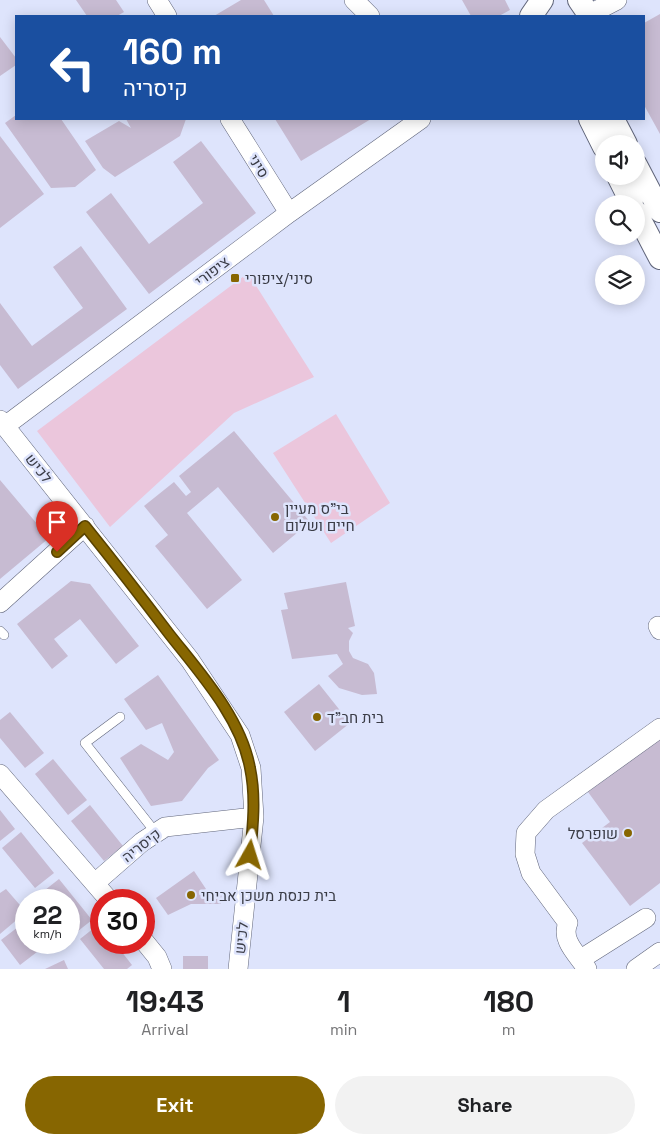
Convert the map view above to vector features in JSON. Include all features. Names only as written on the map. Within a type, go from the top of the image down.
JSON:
[{"type":"street","points":[[157,0],[166,15]]},
{"type":"street","points":[[354,0],[369,15]]},
{"type":"street","points":[[586,10],[617,0]]},
{"type":"street","name":"סיני","points":[[231,120],[289,213]]},
{"type":"street","name":"ציפורי","points":[[3,423],[419,120]]},
{"type":"street","points":[[590,120],[598,135]]},
{"type":"street","points":[[614,120],[621,135]]},
{"type":"street","points":[[645,182],[660,211]]},
{"type":"street","points":[[645,229],[660,258]]},
{"type":"street","name":"לכיש","points":[[3,423],[190,660],[240,735],[251,768],[254,817],[238,969]]},
{"type":"street","points":[[0,603],[85,526]]},
{"type":"street","points":[[646,918],[584,964],[566,939],[564,930],[568,923],[531,873],[525,854],[526,833],[546,810],[660,728]]},
{"type":"street","points":[[0,774],[100,889]]},
{"type":"street","name":"קיסריה","points":[[95,883],[142,842],[165,827],[254,817]]},
{"type":"street","points":[[636,969],[660,952]]},
{"type":"street","points":[[155,954],[162,969]]},
{"type":"lane","points":[[120,717],[85,743],[156,833]]},
{"type":"shaded area","points":[[248,273],[314,377],[234,413],[110,527],[37,431]]},
{"type":"shaded area","points":[[336,414],[390,503],[331,543],[273,453]]},
{"type":"building","points":[[76,0],[116,0],[124,12],[119,15],[86,15]]},
{"type":"building","points":[[241,0],[264,0],[273,15],[216,15]]},
{"type":"building","points":[[462,0],[505,0],[510,10],[501,15],[470,15]]},
{"type":"building","points":[[660,14],[660,134],[645,107],[645,22]]},
{"type":"building","points":[[0,37],[15,57],[15,66],[0,76]]},
{"type":"building","points":[[15,116],[15,120],[62,120],[96,170],[75,187],[51,188],[5,123]]},
{"type":"building","points":[[127,120],[186,120],[180,136],[115,177],[103,168],[85,141],[119,121],[131,128]]},
{"type":"building","points":[[276,120],[369,120],[301,161]]},
{"type":"building","points":[[0,136],[44,194],[0,228]]},
{"type":"building","points":[[201,141],[256,213],[149,294],[86,212],[111,193],[149,244],[203,203],[173,162]]},
{"type":"building","points":[[81,246],[127,309],[18,389],[0,365],[0,303],[32,346],[83,308],[53,267]]},
{"type":"building","name":"בי\"ס מעיין חיים ושלום","points":[[234,431],[310,522],[273,553],[218,487],[187,513],[242,580],[207,609],[155,546],[168,535],[144,506],[174,482],[186,496],[191,492],[179,476]]},
{"type":"building","points":[[0,480],[49,538],[0,579]]},
{"type":"building","points":[[71,581],[90,584],[139,646],[116,664],[80,619],[54,639],[68,656],[52,669],[17,624]]},
{"type":"building","points":[[346,582],[355,626],[348,628],[353,633],[349,641],[349,651],[353,658],[368,664],[374,673],[377,694],[362,695],[339,688],[328,676],[343,664],[337,654],[292,659],[281,610],[288,609],[284,593]]},
{"type":"building","points":[[158,675],[219,760],[208,768],[182,801],[151,806],[120,758],[141,744],[168,760],[174,752],[162,723],[146,730],[124,699]]},
{"type":"building","name":"בית חב\"ד","points":[[319,684],[350,723],[315,751],[284,712]]},
{"type":"building","points":[[10,712],[44,753],[25,768],[0,738],[0,720]]},
{"type":"building","name":"שופרסל","points":[[660,739],[660,883],[630,906],[582,843],[610,822],[588,792]]},
{"type":"building","points":[[53,759],[87,800],[68,815],[35,774]]},
{"type":"building","points":[[90,805],[123,846],[104,861],[71,821]]},
{"type":"building","points":[[0,810],[15,829],[0,841]]},
{"type":"building","points":[[21,832],[54,873],[35,888],[2,848]]},
{"type":"building","name":"בית כנסת משכן אביחי","points":[[194,871],[206,889],[204,890],[222,892],[221,904],[191,904],[168,915],[156,898]]},
{"type":"building","points":[[59,879],[67,889],[46,889]]},
{"type":"building","points":[[6,889],[15,899],[15,921],[0,934],[0,893]]},
{"type":"building","points":[[80,905],[90,918],[90,922],[80,929]]},
{"type":"building","points":[[15,929],[15,954],[34,954],[20,965],[1,940]]},
{"type":"building","points":[[90,931],[90,952],[80,939]]},
{"type":"building","points":[[92,954],[123,954],[132,965],[127,969],[104,969]]},
{"type":"building","points":[[183,956],[208,956],[208,969],[183,969]]},
{"type":"building","points":[[64,960],[68,969],[45,969]]},
{"type":"place","name":"סיני/ציפורי","points":[[235,278]]},
{"type":"place","name":"בי\"ס מעיין חיים ושלום","points":[[275,517]]},
{"type":"place","name":"בית חב\"ד","points":[[317,717]]},
{"type":"place","name":"שופרסל","points":[[628,833]]},
{"type":"place","name":"בית כנסת משכן אביחי","points":[[191,895]]},
{"type":"route","points":[[57,552],[85,526],[190,660],[230,718],[240,735],[251,768],[254,817],[250,855]]}]
